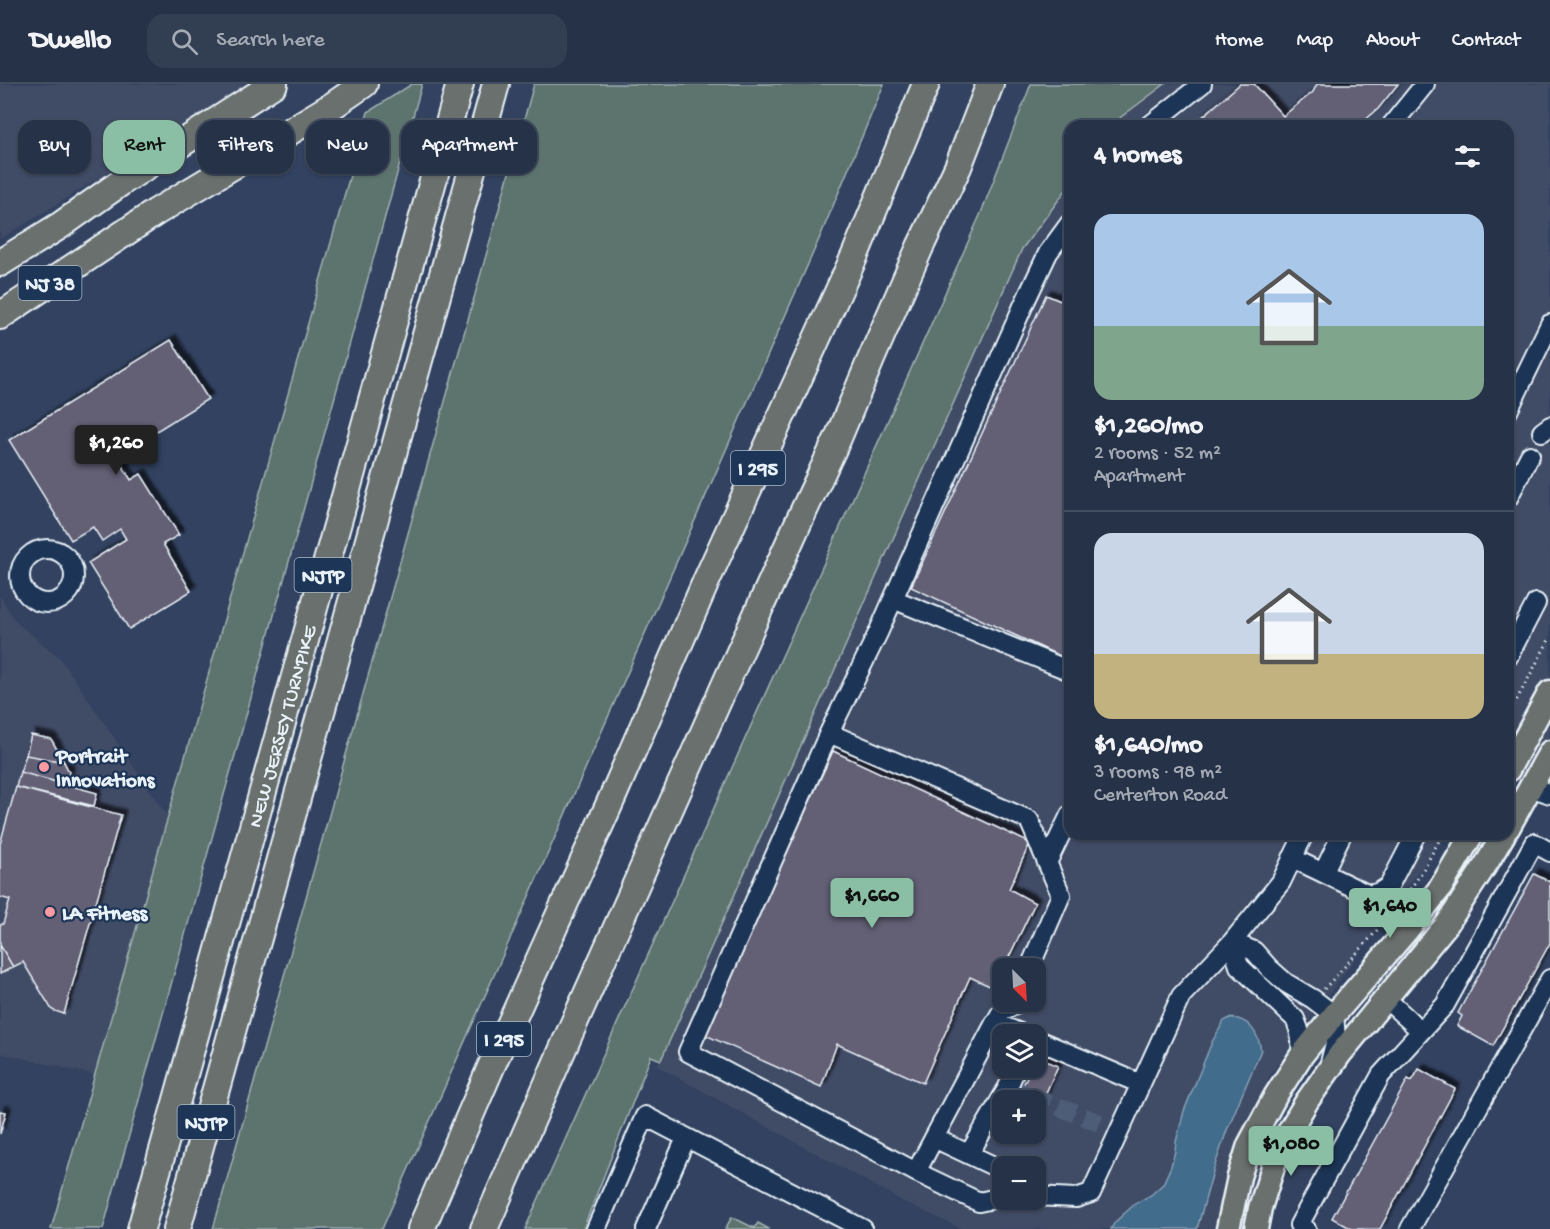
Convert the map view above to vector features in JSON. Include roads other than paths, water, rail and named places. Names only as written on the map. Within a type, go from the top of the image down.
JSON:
[{"type":"highway","name":"NJ 38","points":[[0,263],[62,225],[123,181],[274,84]]},
{"type":"highway","name":"NJ 38","points":[[0,316],[156,212],[332,106],[364,84]]},
{"type":"highway","name":"NEW JERSEY TURNPIKE","points":[[141,1229],[460,84]]},
{"type":"highway","name":"NEW JERSEY TURNPIKE","points":[[177,1229],[496,84]]},
{"type":"highway","name":"I 295","points":[[421,1229],[708,577],[855,255],[926,84]]},
{"type":"highway","name":"I 295","points":[[484,1229],[575,1021],[838,438],[920,247],[958,167],[990,84]]},
{"type":"highway","points":[[958,167],[1006,84]]},
{"type":"main road","points":[[1514,759],[1550,692]]},
{"type":"main road","points":[[1514,820],[1540,790],[1550,752]]},
{"type":"main road","points":[[1228,1229],[1239,1177],[1249,1145],[1276,1095],[1301,1056],[1408,929],[1441,886],[1468,840]]},
{"type":"main road","points":[[1256,1229],[1260,1208],[1279,1148],[1329,1069],[1448,924],[1500,840]]},
{"type":"main road","points":[[1386,999],[1386,976],[1433,917],[1441,886]]},
{"type":"lane","points":[[1157,120],[1202,84]]},
{"type":"lane","points":[[1396,120],[1425,84]]},
{"type":"lane","points":[[992,1199],[979,1202],[916,1172],[688,1052],[829,733],[878,633],[1028,294],[1048,254],[1064,231]]},
{"type":"lane","points":[[1514,399],[1550,324]]},
{"type":"lane","points":[[1514,486],[1530,455]]},
{"type":"lane","points":[[893,599],[1064,669]]},
{"type":"lane","points":[[1514,645],[1536,603]]},
{"type":"lane","points":[[829,733],[1029,820],[1061,896],[1034,958]]},
{"type":"lane","points":[[1047,863],[1064,828]]},
{"type":"lane","points":[[1306,1229],[1299,1225],[1381,1075],[1445,1005],[1542,848],[1514,829]]},
{"type":"lane","points":[[1046,1197],[1076,1198],[1091,1193],[1181,996],[1232,942],[1281,882],[1301,840]]},
{"type":"lane","points":[[1323,873],[1339,840]]},
{"type":"lane","points":[[1292,858],[1369,894],[1380,892],[1389,886],[1413,840]]},
{"type":"lane","points":[[1232,942],[1254,951],[1286,983],[1334,1015],[1336,1039],[1329,1069]]},
{"type":"lane","points":[[1232,942],[1239,966],[1295,1019],[1302,1041],[1301,1056]]},
{"type":"lane","points":[[1410,1229],[1550,979]]},
{"type":"lane","points":[[1386,999],[1421,1030]]},
{"type":"lane","points":[[916,1172],[1001,1012]]},
{"type":"lane","points":[[1046,1044],[1141,1084]]},
{"type":"lane","points":[[969,1154],[1012,1078]]},
{"type":"lane","points":[[596,1229],[645,1116],[863,1229]]},
{"type":"lane","points":[[646,1229],[686,1138]]},
{"type":"lane","points":[[934,1138],[992,1165]]},
{"type":"lane","points":[[1046,1190],[1061,1198]]},
{"type":"tunnel","points":[[1008,1087],[1120,1131]]},
{"type":"place","name":"Portrait Innovations","points":[[44,767]]},
{"type":"place","name":"LA Fitness","points":[[50,912]]}]
